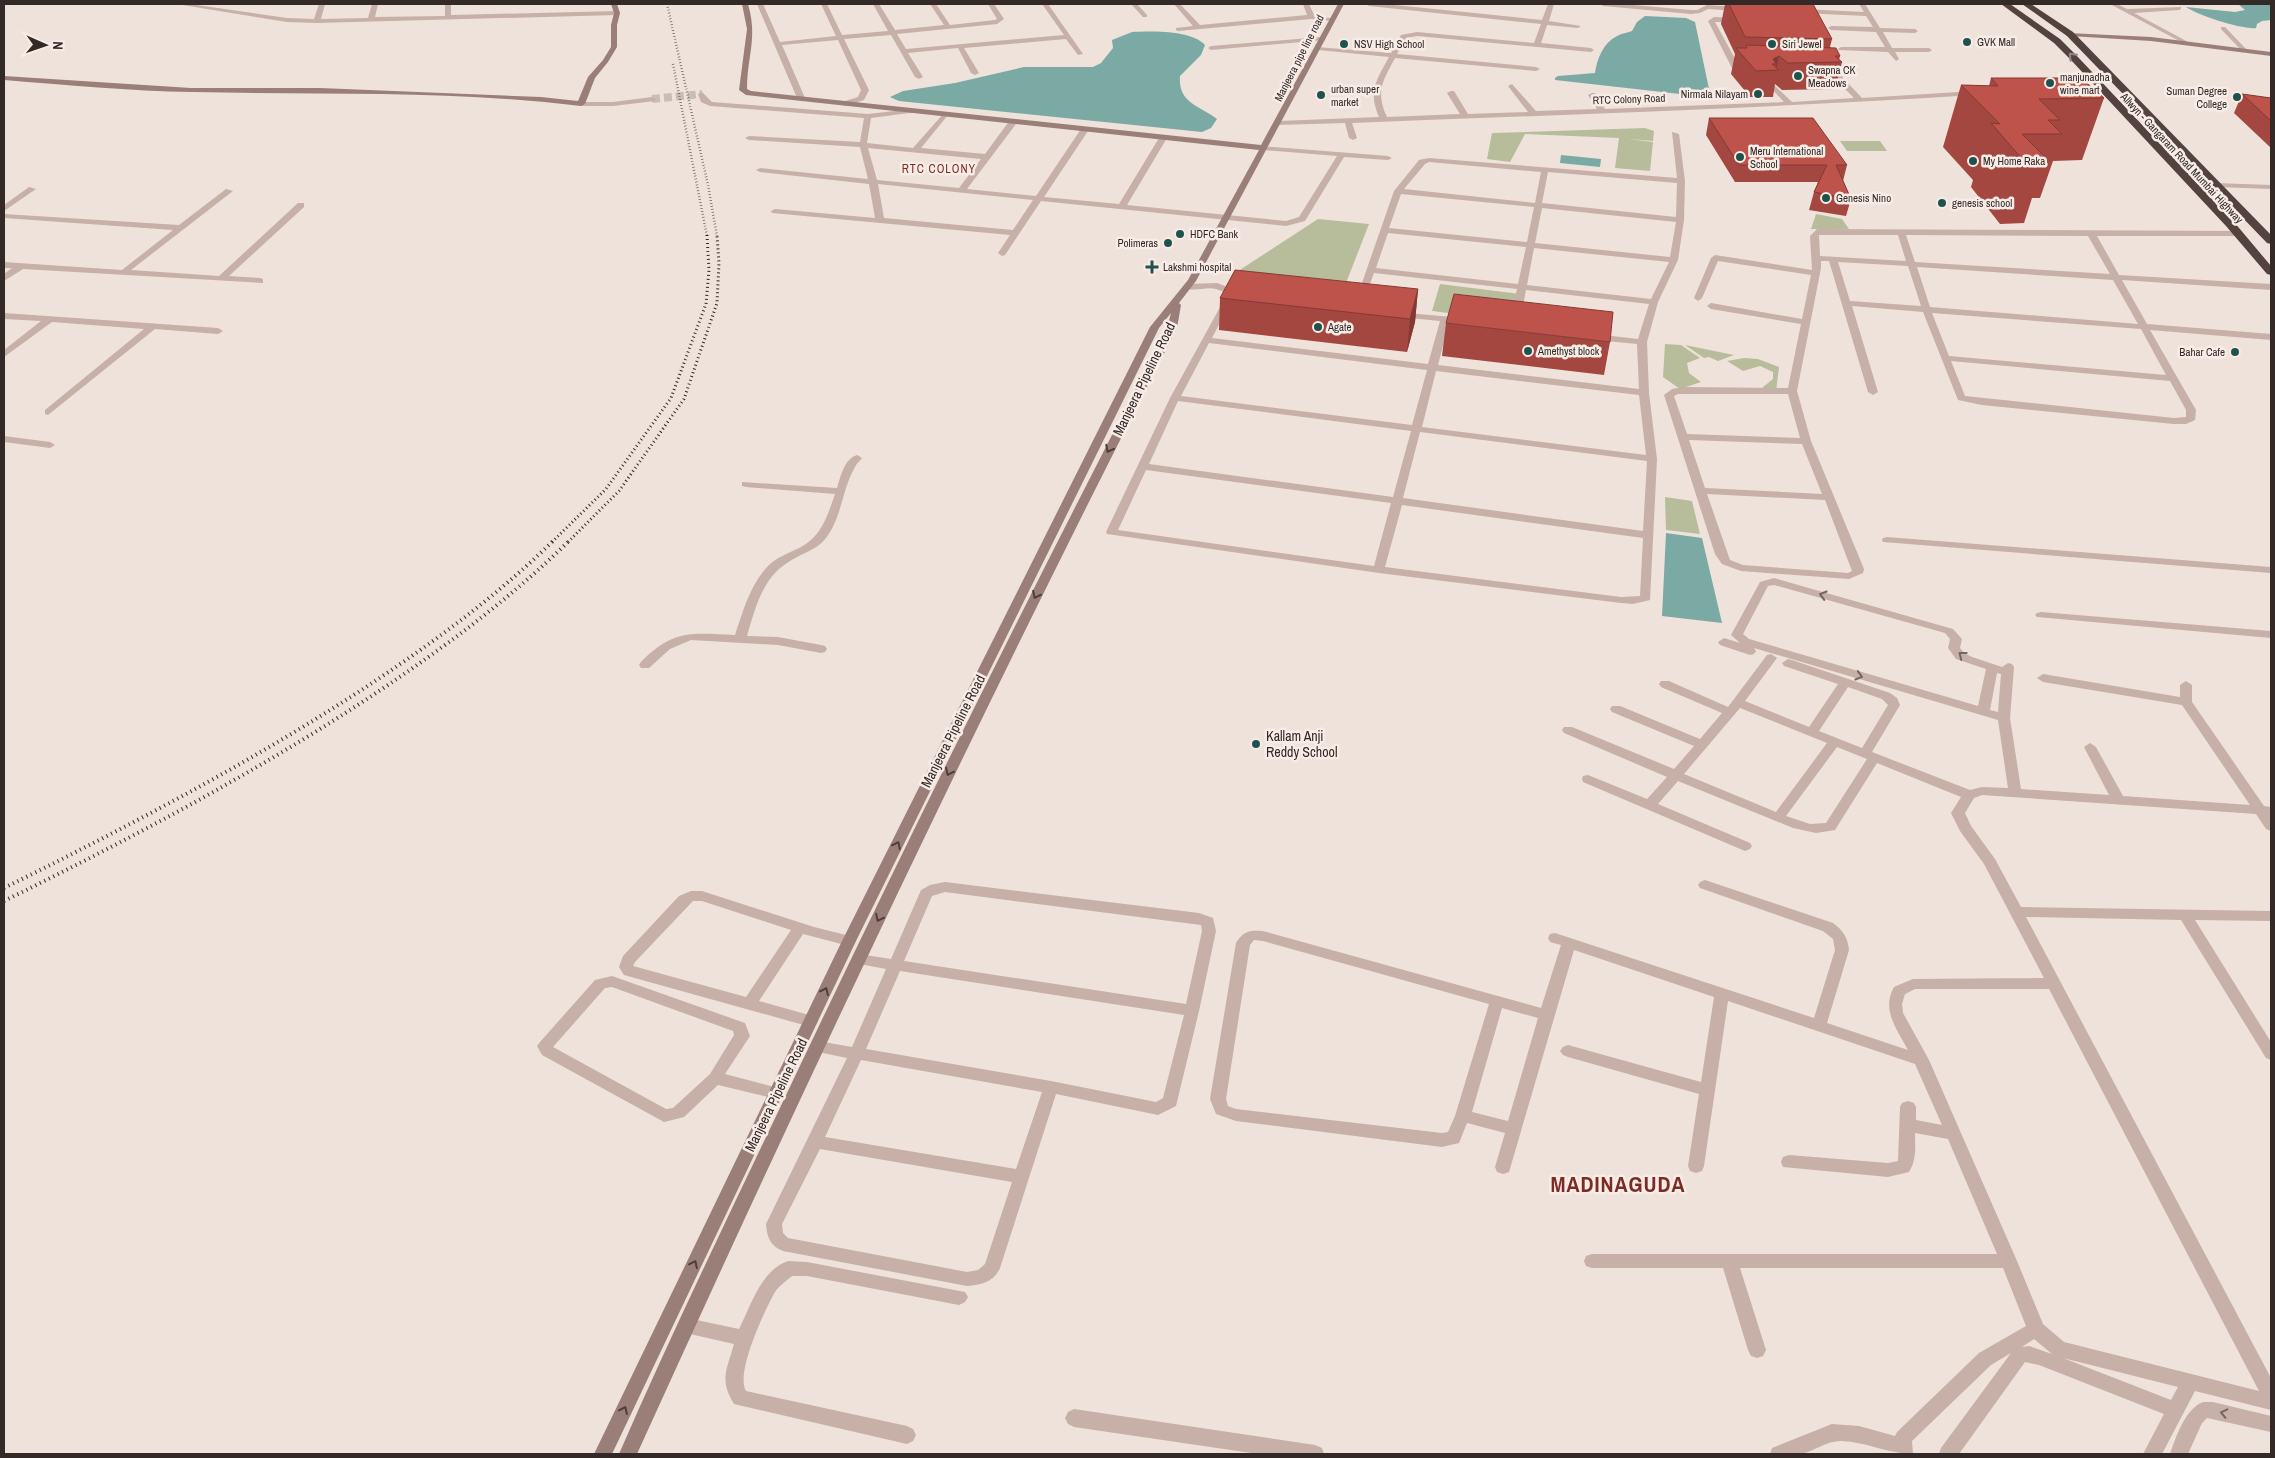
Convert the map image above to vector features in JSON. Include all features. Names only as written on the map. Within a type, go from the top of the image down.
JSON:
[{"type":"highway","name":"Allwyn - Gangaram Road Mumbai Highway","points":[[2005,4],[2057,41],[2094,85],[2238,234],[2271,272]]},
{"type":"highway","name":"Allwyn - Gangaram Road Mumbai Highway","points":[[2026,4],[2072,36],[2271,241]]},
{"type":"main road","points":[[4,78],[192,90],[382,92],[541,99],[581,104],[592,77],[606,61],[614,46],[614,25],[617,14],[614,4]]},
{"type":"main road","points":[[745,4],[752,33],[749,53],[742,77],[743,90],[756,94],[1263,148]]},
{"type":"main road","name":"Manjeera pipe line road","points":[[1178,302],[1192,287],[1263,148],[1279,123],[1341,4]]},
{"type":"main road","points":[[2072,36],[2161,41],[2271,54]]},
{"type":"main road","name":"Manjeera Pipeline Road","points":[[603,1454],[849,941],[1156,328],[1178,302]]},
{"type":"main road","name":"Manjeera Pipeline Road","points":[[628,1454],[859,959],[959,751],[1073,521],[1172,328],[1178,302]]},
{"type":"main road","points":[[633,1390],[654,1395]]},
{"type":"street","points":[[179,4],[287,20],[317,21],[448,18],[498,13],[617,14]]},
{"type":"street","points":[[216,10],[230,4]]},
{"type":"street","points":[[317,21],[322,4]]},
{"type":"street","points":[[371,19],[375,4]]},
{"type":"street","points":[[448,4],[448,18]]},
{"type":"street","points":[[760,4],[801,98]]},
{"type":"street","points":[[824,4],[866,90],[861,98],[846,104]]},
{"type":"street","points":[[876,4],[919,77]]},
{"type":"street","points":[[933,4],[948,27]]},
{"type":"street","points":[[776,44],[1000,21],[991,4],[998,4]]},
{"type":"street","points":[[1045,4],[1080,54]]},
{"type":"street","points":[[1134,4],[1145,16]]},
{"type":"street","points":[[1177,4],[1198,27]]},
{"type":"street","points":[[1306,4],[1311,17]]},
{"type":"street","points":[[1369,4],[1578,26]]},
{"type":"street","points":[[1536,45],[1551,4]]},
{"type":"street","points":[[1604,4],[1691,12],[1698,12],[1707,7],[1751,9]]},
{"type":"street","points":[[1862,4],[1896,59]]},
{"type":"street","points":[[2114,4],[2187,44]]},
{"type":"street","points":[[2127,10],[2179,8]]},
{"type":"street","points":[[1790,11],[1868,14]]},
{"type":"street","points":[[1178,29],[1311,17],[1332,19]]},
{"type":"street","points":[[1742,20],[1714,19],[1711,21],[1736,68],[1751,69]]},
{"type":"street","points":[[1831,28],[1915,31]]},
{"type":"street","points":[[2223,28],[2245,51]]},
{"type":"street","points":[[1384,120],[1376,98],[1392,55],[1403,36],[1409,34],[1591,50]]},
{"type":"street","points":[[904,51],[1068,37]]},
{"type":"street","points":[[1211,48],[1322,39]]},
{"type":"street","points":[[960,46],[975,73]]},
{"type":"street","points":[[1318,48],[1536,69]]},
{"type":"street","points":[[1841,49],[1929,50]]},
{"type":"street","points":[[1831,62],[1840,79],[1861,101]]},
{"type":"street","points":[[1816,70],[1835,70]]},
{"type":"street","points":[[1512,86],[1535,114]]},
{"type":"street","points":[[1773,86],[1790,104]]},
{"type":"street","points":[[1898,86],[1905,98]]},
{"type":"street","points":[[1451,93],[1466,118]]},
{"type":"street","name":"RTC Colony Road","points":[[1279,123],[1466,118],[1861,101],[1983,93]]},
{"type":"street","points":[[702,94],[704,100],[710,104],[868,116],[909,111]]},
{"type":"street","points":[[1592,95],[1603,112]]},
{"type":"street","points":[[581,104],[613,104],[652,98]]},
{"type":"street","points":[[735,112],[780,114],[799,110],[798,108],[804,105],[826,101]]},
{"type":"street","points":[[915,150],[944,115]]},
{"type":"street","points":[[868,116],[863,145],[873,181],[880,220]]},
{"type":"street","points":[[1348,121],[1354,138]]},
{"type":"street","points":[[962,190],[1013,122]]},
{"type":"street","points":[[1002,252],[1084,130]]},
{"type":"street","points":[[1229,292],[1175,398],[1112,532],[1380,570],[1633,601],[1646,598],[1647,535],[1652,459],[1644,394],[1642,342],[1654,302],[1674,260],[1680,220],[1681,181],[1675,134]]},
{"type":"street","points":[[749,138],[863,145],[986,156]]},
{"type":"street","points":[[1122,206],[1163,138]]},
{"type":"street","points":[[1263,148],[1388,158]]},
{"type":"street","points":[[760,170],[1286,224],[1302,219],[1342,154]]},
{"type":"street","points":[[1366,310],[1356,309],[1386,230],[1398,191],[1422,162],[1428,160],[1681,181]]},
{"type":"street","points":[[1514,327],[1545,170]]},
{"type":"street","name":"Allwyn - Gangaram Road Mumbai Highway","points":[[2218,185],[2271,187]]},
{"type":"street","points":[[4,209],[32,189]]},
{"type":"street","points":[[125,271],[229,191]]},
{"type":"street","points":[[1398,191],[1680,220]]},
{"type":"street","points":[[222,278],[301,205]]},
{"type":"street","points":[[775,211],[1016,233]]},
{"type":"street","points":[[4,216],[181,228]]},
{"type":"street","points":[[1386,230],[1674,260]]},
{"type":"street","points":[[1792,391],[1675,391],[1669,394],[1685,437],[1700,491],[1721,554],[1726,562],[1741,568],[1849,576],[1857,573],[1858,569],[1806,440],[1792,391],[1816,273],[1814,236],[1817,232],[2238,234]]},
{"type":"street","points":[[1901,232],[1926,309],[1961,398],[1992,403],[2186,421],[2191,418],[2191,410],[2091,233]]},
{"type":"street","points":[[1698,298],[1715,258],[1816,273]]},
{"type":"street","points":[[1816,258],[2271,287]]},
{"type":"street","points":[[1833,259],[1873,392]]},
{"type":"street","points":[[4,265],[125,271],[260,281]]},
{"type":"street","points":[[4,278],[22,266]]},
{"type":"street","points":[[1371,270],[1654,302]]},
{"type":"street","points":[[1192,287],[1207,293],[1251,294]]},
{"type":"street","points":[[1846,303],[2271,337]]},
{"type":"street","points":[[1711,306],[1806,322]]},
{"type":"street","points":[[1386,312],[1474,323]]},
{"type":"street","points":[[4,316],[218,331]]},
{"type":"street","points":[[1380,570],[1445,319]]},
{"type":"street","points":[[4,354],[49,320]]},
{"type":"street","points":[[48,412],[152,327]]},
{"type":"street","points":[[1583,335],[1642,342]]},
{"type":"street","points":[[1206,340],[1644,394]]},
{"type":"street","points":[[1945,358],[2173,378]]},
{"type":"street","points":[[1175,398],[1652,459]]},
{"type":"street","points":[[1685,437],[1806,440]]},
{"type":"street","points":[[4,439],[50,445]]},
{"type":"street","points":[[740,638],[758,587],[767,572],[782,560],[812,545],[822,536],[850,465],[857,458]]},
{"type":"street","points":[[1142,466],[1647,535]]},
{"type":"street","points":[[746,484],[841,491]]},
{"type":"street","points":[[1700,491],[1829,497]]},
{"type":"street","points":[[1887,540],[2271,570]]},
{"type":"street","points":[[2004,718],[1745,642],[1737,635],[1764,584],[1774,581],[1949,630],[1956,639],[1954,648],[1960,656],[1992,667],[2008,669],[2004,718],[2016,794]]},
{"type":"street","points":[[2041,615],[2271,635]]},
{"type":"street","points":[[645,665],[663,646],[678,639],[691,636],[778,641],[821,649]]},
{"type":"street","points":[[1568,730],[1804,828],[1819,830],[1830,827],[1870,755],[1894,706],[1893,700],[1886,696],[1724,642]]},
{"type":"street","points":[[1650,806],[1734,708],[1771,658]]},
{"type":"street","points":[[1983,712],[1992,667]]},
{"type":"street","points":[[2044,678],[2186,702]]},
{"type":"street","points":[[1812,732],[1845,682]]},
{"type":"street","points":[[1665,684],[1812,732],[1969,795]]},
{"type":"street","points":[[2186,685],[2186,702],[2266,810],[2271,826]]},
{"type":"street","points":[[1986,694],[2005,700]]},
{"type":"street","points":[[1616,710],[1702,745]]},
{"type":"street","points":[[1778,818],[1835,741]]},
{"type":"street","points":[[2090,747],[2119,800]]},
{"type":"street","points":[[1588,779],[1745,846]]},
{"type":"street","points":[[2266,810],[2016,794],[1982,790],[1969,795],[1958,813],[1965,828],[1990,862],[2271,1395]]},
{"type":"street","points":[[1704,885],[1828,927],[1842,939],[1842,950],[1819,1026]]},
{"type":"street","points":[[818,1047],[857,1053],[1051,1087],[1158,1109],[1170,1102],[1192,1012],[1209,931],[1208,922],[1199,918],[945,887],[935,888],[926,893],[896,965],[857,1053],[817,1142],[774,1224],[775,1236],[783,1244],[967,1279],[982,1276],[992,1268],[1051,1087]]},
{"type":"street","points":[[811,1021],[628,971],[626,967],[628,960],[684,900],[691,896],[702,896],[800,928],[849,941]]},
{"type":"street","points":[[2016,912],[2271,916]]},
{"type":"street","points":[[2184,915],[2271,1054]]},
{"type":"street","points":[[750,1004],[800,928]]},
{"type":"street","points":[[1497,1001],[1463,1116],[1453,1138],[1442,1140],[1236,1115],[1222,1110],[1218,1099],[1243,943],[1252,935],[1263,936],[1546,1014]]},
{"type":"street","points":[[1503,1167],[1546,1014],[1562,940],[1921,1060]]},
{"type":"street","points":[[859,959],[1192,1012]]},
{"type":"street","points":[[612,981],[740,1027],[742,1036],[715,1078],[678,1113],[664,1116],[547,1051],[546,1046],[600,984],[612,981]]},
{"type":"street","points":[[2053,982],[1913,984],[1899,991],[1895,1004],[1896,1012],[1921,1060],[2009,1261],[2036,1329],[2049,1342],[2060,1349],[2271,1402]]},
{"type":"street","points":[[1696,1166],[1722,993]]},
{"type":"street","points":[[1568,1050],[1708,1090]]},
{"type":"street","points":[[715,1078],[777,1093]]},
{"type":"street","points":[[1789,1162],[1899,1169],[1907,1161],[1908,1108]]},
{"type":"street","points":[[1463,1116],[1514,1129]]},
{"type":"street","points":[[1908,1125],[1953,1134]]},
{"type":"street","points":[[817,1142],[1021,1177]]},
{"type":"street","points":[[1592,1261],[2009,1261]]},
{"type":"street","points":[[1729,1262],[1757,1350]]},
{"type":"street","points":[[906,1435],[740,1398],[734,1388],[735,1374],[744,1338],[770,1285],[788,1268],[807,1268],[959,1298]]},
{"type":"street","points":[[688,1326],[744,1338]]},
{"type":"street","points":[[1779,1454],[1832,1433],[1852,1433],[1903,1451],[1903,1438],[1984,1360],[2036,1329]]},
{"type":"street","points":[[1948,1454],[2020,1355],[2024,1353],[2040,1357],[2176,1410]]},
{"type":"street","points":[[2152,1454],[2190,1382]]},
{"type":"street","points":[[2179,1454],[2196,1417],[2202,1410],[2213,1410],[2271,1424]]},
{"type":"street","points":[[1074,1418],[1314,1454]]},
{"type":"green space","points":[[1645,128],[1654,131],[1653,141],[1628,139],[1653,142],[1650,171],[1615,168],[1619,138],[1525,134],[1510,162],[1487,159],[1492,133]]},
{"type":"green space","points":[[1840,141],[1880,141],[1887,151],[1847,151]]},
{"type":"green space","points":[[1816,214],[1842,219],[1849,229],[1811,229]]},
{"type":"green space","points":[[1318,219],[1369,224],[1341,296],[1232,284],[1232,275]]},
{"type":"green space","points":[[1440,284],[1520,294],[1514,321],[1432,311]]},
{"type":"green space","points":[[1665,344],[1681,345],[1700,358],[1687,363],[1689,373],[1701,382],[1680,389],[1663,377]]},
{"type":"green space","points":[[1685,345],[1734,355],[1718,361],[1709,357],[1704,358]]},
{"type":"green space","points":[[1744,358],[1758,359],[1779,367],[1776,392],[1763,391],[1763,387],[1773,379],[1773,372],[1760,366],[1743,371],[1727,361]]},
{"type":"green space","points":[[1665,497],[1692,501],[1700,534],[1666,530]]},
{"type":"water","points":[[2238,4],[2271,4],[2271,20],[2262,21],[2257,24],[2256,28],[2241,27],[2210,18],[2186,7],[2235,12],[2245,10]]},
{"type":"water","points":[[1645,16],[1686,18],[1695,22],[1709,89],[1706,95],[1680,94],[1555,80],[1558,76],[1595,73],[1597,62],[1604,47],[1619,35],[1632,31],[1637,22]]},
{"type":"water","points":[[1132,32],[1170,32],[1191,36],[1205,45],[1201,55],[1180,76],[1180,85],[1186,98],[1217,119],[1211,128],[1202,132],[899,101],[890,97],[903,91],[955,83],[1024,67],[1093,67],[1101,63],[1113,48],[1112,40]]},
{"type":"water","points":[[1561,155],[1601,159],[1600,167],[1560,163]]},
{"type":"water","points":[[1666,533],[1702,538],[1722,623],[1662,616]]},
{"type":"building","points":[[1729,4],[1813,4],[1832,39],[1745,37]]},
{"type":"building","points":[[1746,45],[1836,48],[1840,56],[1835,56],[1842,62],[1788,63],[1779,56],[1773,59],[1776,64],[1772,64],[1779,70],[1756,71],[1736,48],[1747,48]]},
{"type":"building","points":[[1991,78],[2081,78],[2104,98],[2039,99],[2060,120],[2048,120],[2062,134],[2022,134],[2046,158],[2022,159],[1991,123],[2000,124],[1961,85],[1998,86]]},
{"type":"building","points":[[2242,94],[2271,98],[2271,121]]},
{"type":"building","points":[[1709,118],[1813,118],[1847,165],[1836,165],[1851,199],[1814,192],[1827,165],[1739,165]]},
{"type":"building","points":[[1235,270],[1418,289],[1410,319],[1220,298]]},
{"type":"building","points":[[1454,294],[1613,312],[1610,342],[1446,323]]},
{"type":"tunnel","points":[[652,99],[702,94]]},
{"type":"railway","points":[[667,4],[708,185],[717,236]]},
{"type":"railway","points":[[673,64],[707,236]]},
{"type":"railway","points":[[552,542],[606,489],[671,398],[706,304],[709,270],[707,235]]},
{"type":"railway","points":[[569,541],[619,491],[684,399],[717,303],[719,263],[717,235]]},
{"type":"railway","points":[[4,888],[186,794],[320,717],[462,620],[509,582],[553,541]]},
{"type":"railway","points":[[4,901],[190,805],[281,753],[370,697],[474,624],[523,584],[569,541]]},
{"type":"place","name":"GVK Mall","points":[[1967,42]]},
{"type":"place","name":"NSV High School","points":[[1344,44]]},
{"type":"place","name":"Siri Jewel","points":[[1772,44]]},
{"type":"place","name":"Swapna CK Meadows","points":[[1798,76]]},
{"type":"place","name":"manjunadha wine mart","points":[[2050,83]]},
{"type":"place","name":"Nirmala Nilayam","points":[[1758,94]]},
{"type":"place","name":"urban super market","points":[[1321,95]]},
{"type":"place","name":"Suman Degree College","points":[[2237,97]]},
{"type":"place","name":"Meru International School","points":[[1740,157]]},
{"type":"place","name":"My Home Raka","points":[[1973,161]]},
{"type":"place","name":"Genesis Nino","points":[[1826,198]]},
{"type":"place","name":"genesis school","points":[[1942,203]]},
{"type":"place","name":"HDFC Bank","points":[[1180,234]]},
{"type":"place","name":"Polimeras","points":[[1168,243]]},
{"type":"place","name":"Lakshmi hospital","points":[[1152,267]]},
{"type":"place","name":"Agate","points":[[1318,327]]},
{"type":"place","name":"Amethyst block","points":[[1528,351]]},
{"type":"place","name":"Bahar Cafe","points":[[2235,352]]},
{"type":"place","name":"Kallam Anji Reddy School","points":[[1256,744]]},
{"type":"district","name":"RTC COLONY","points":[[939,169]]},
{"type":"district","name":"MADINAGUDA","points":[[1618,1184]]}]
